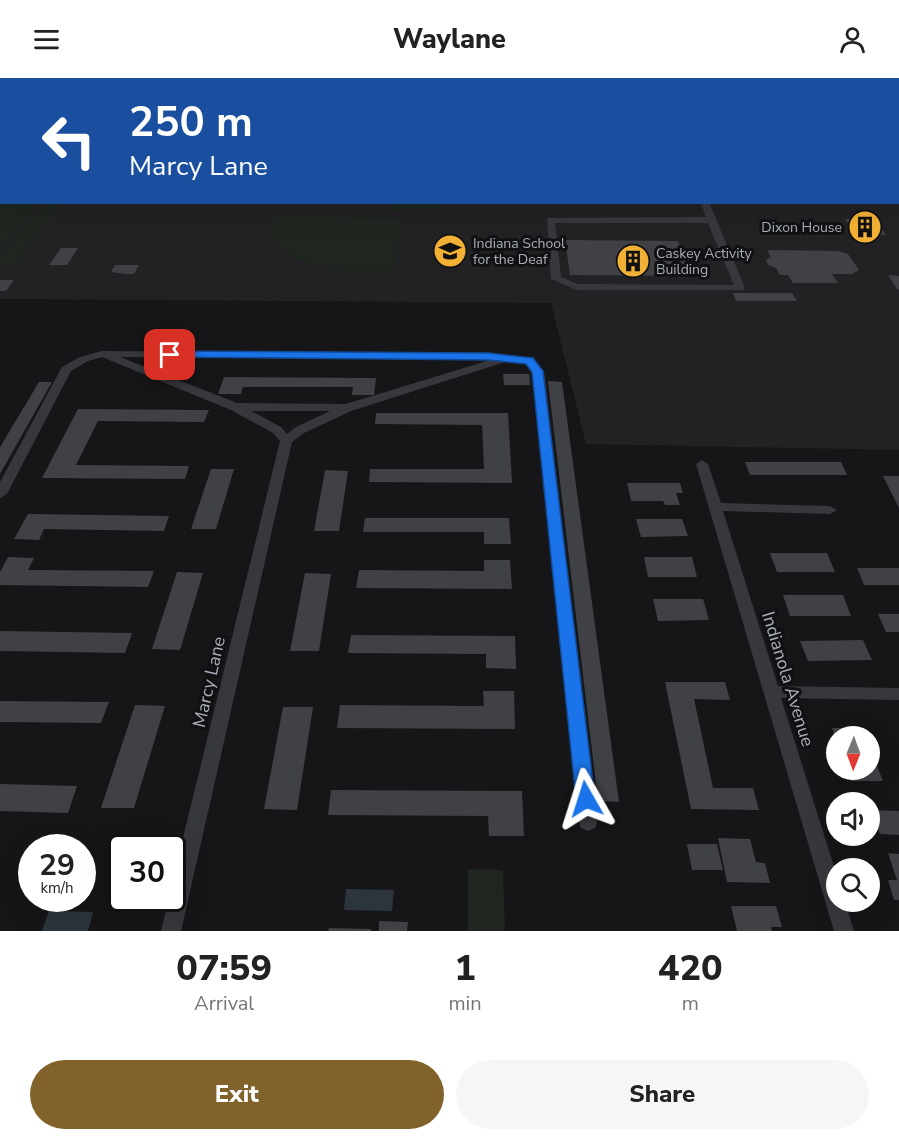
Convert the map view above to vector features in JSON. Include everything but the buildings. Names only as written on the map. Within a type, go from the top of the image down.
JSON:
[{"type":"street","points":[[705,204],[740,288],[577,287],[556,279],[550,220],[711,220]]},
{"type":"street","points":[[102,354],[235,407],[277,430],[286,441],[300,430],[347,408],[509,359]]},
{"type":"street","points":[[0,494],[66,369],[84,359],[102,354],[529,361],[538,371],[588,823]]},
{"type":"street","points":[[235,407],[347,408]]},
{"type":"street","name":"Marcy Lane","points":[[171,931],[286,441]]},
{"type":"street","name":"Indianola Avenue","points":[[702,465],[844,931]]},
{"type":"street","points":[[715,507],[830,510]]},
{"type":"street","points":[[771,692],[899,693]]},
{"type":"shaded area","points":[[0,204],[37,204],[0,250]]},
{"type":"shaded area","name":"Indiana School for the Deaf","points":[[1,204],[899,204],[899,450],[586,444],[551,303],[0,299]]},
{"type":"shaded area","points":[[44,204],[59,204],[16,263],[0,267],[0,257]]},
{"type":"shaded area","points":[[391,204],[436,204],[443,208],[436,211],[392,211]]},
{"type":"shaded area","points":[[277,216],[394,219],[400,222],[394,272],[344,270],[309,263],[294,256],[281,246],[272,233]]},
{"type":"shaded area","points":[[468,869],[503,870],[505,931],[468,931]]},
{"type":"shaded area","points":[[346,889],[394,890],[392,911],[344,910]]},
{"type":"shaded area","points":[[49,912],[93,912],[88,931],[42,931]]},
{"type":"place","name":"Dixon House","points":[[865,227]]},
{"type":"place","name":"Indiana School for the Deaf","points":[[450,251]]},
{"type":"place","name":"Caskey Activity Building","points":[[633,261]]},
{"type":"route","points":[[170,355],[489,357],[529,361],[538,371],[586,799]]}]
